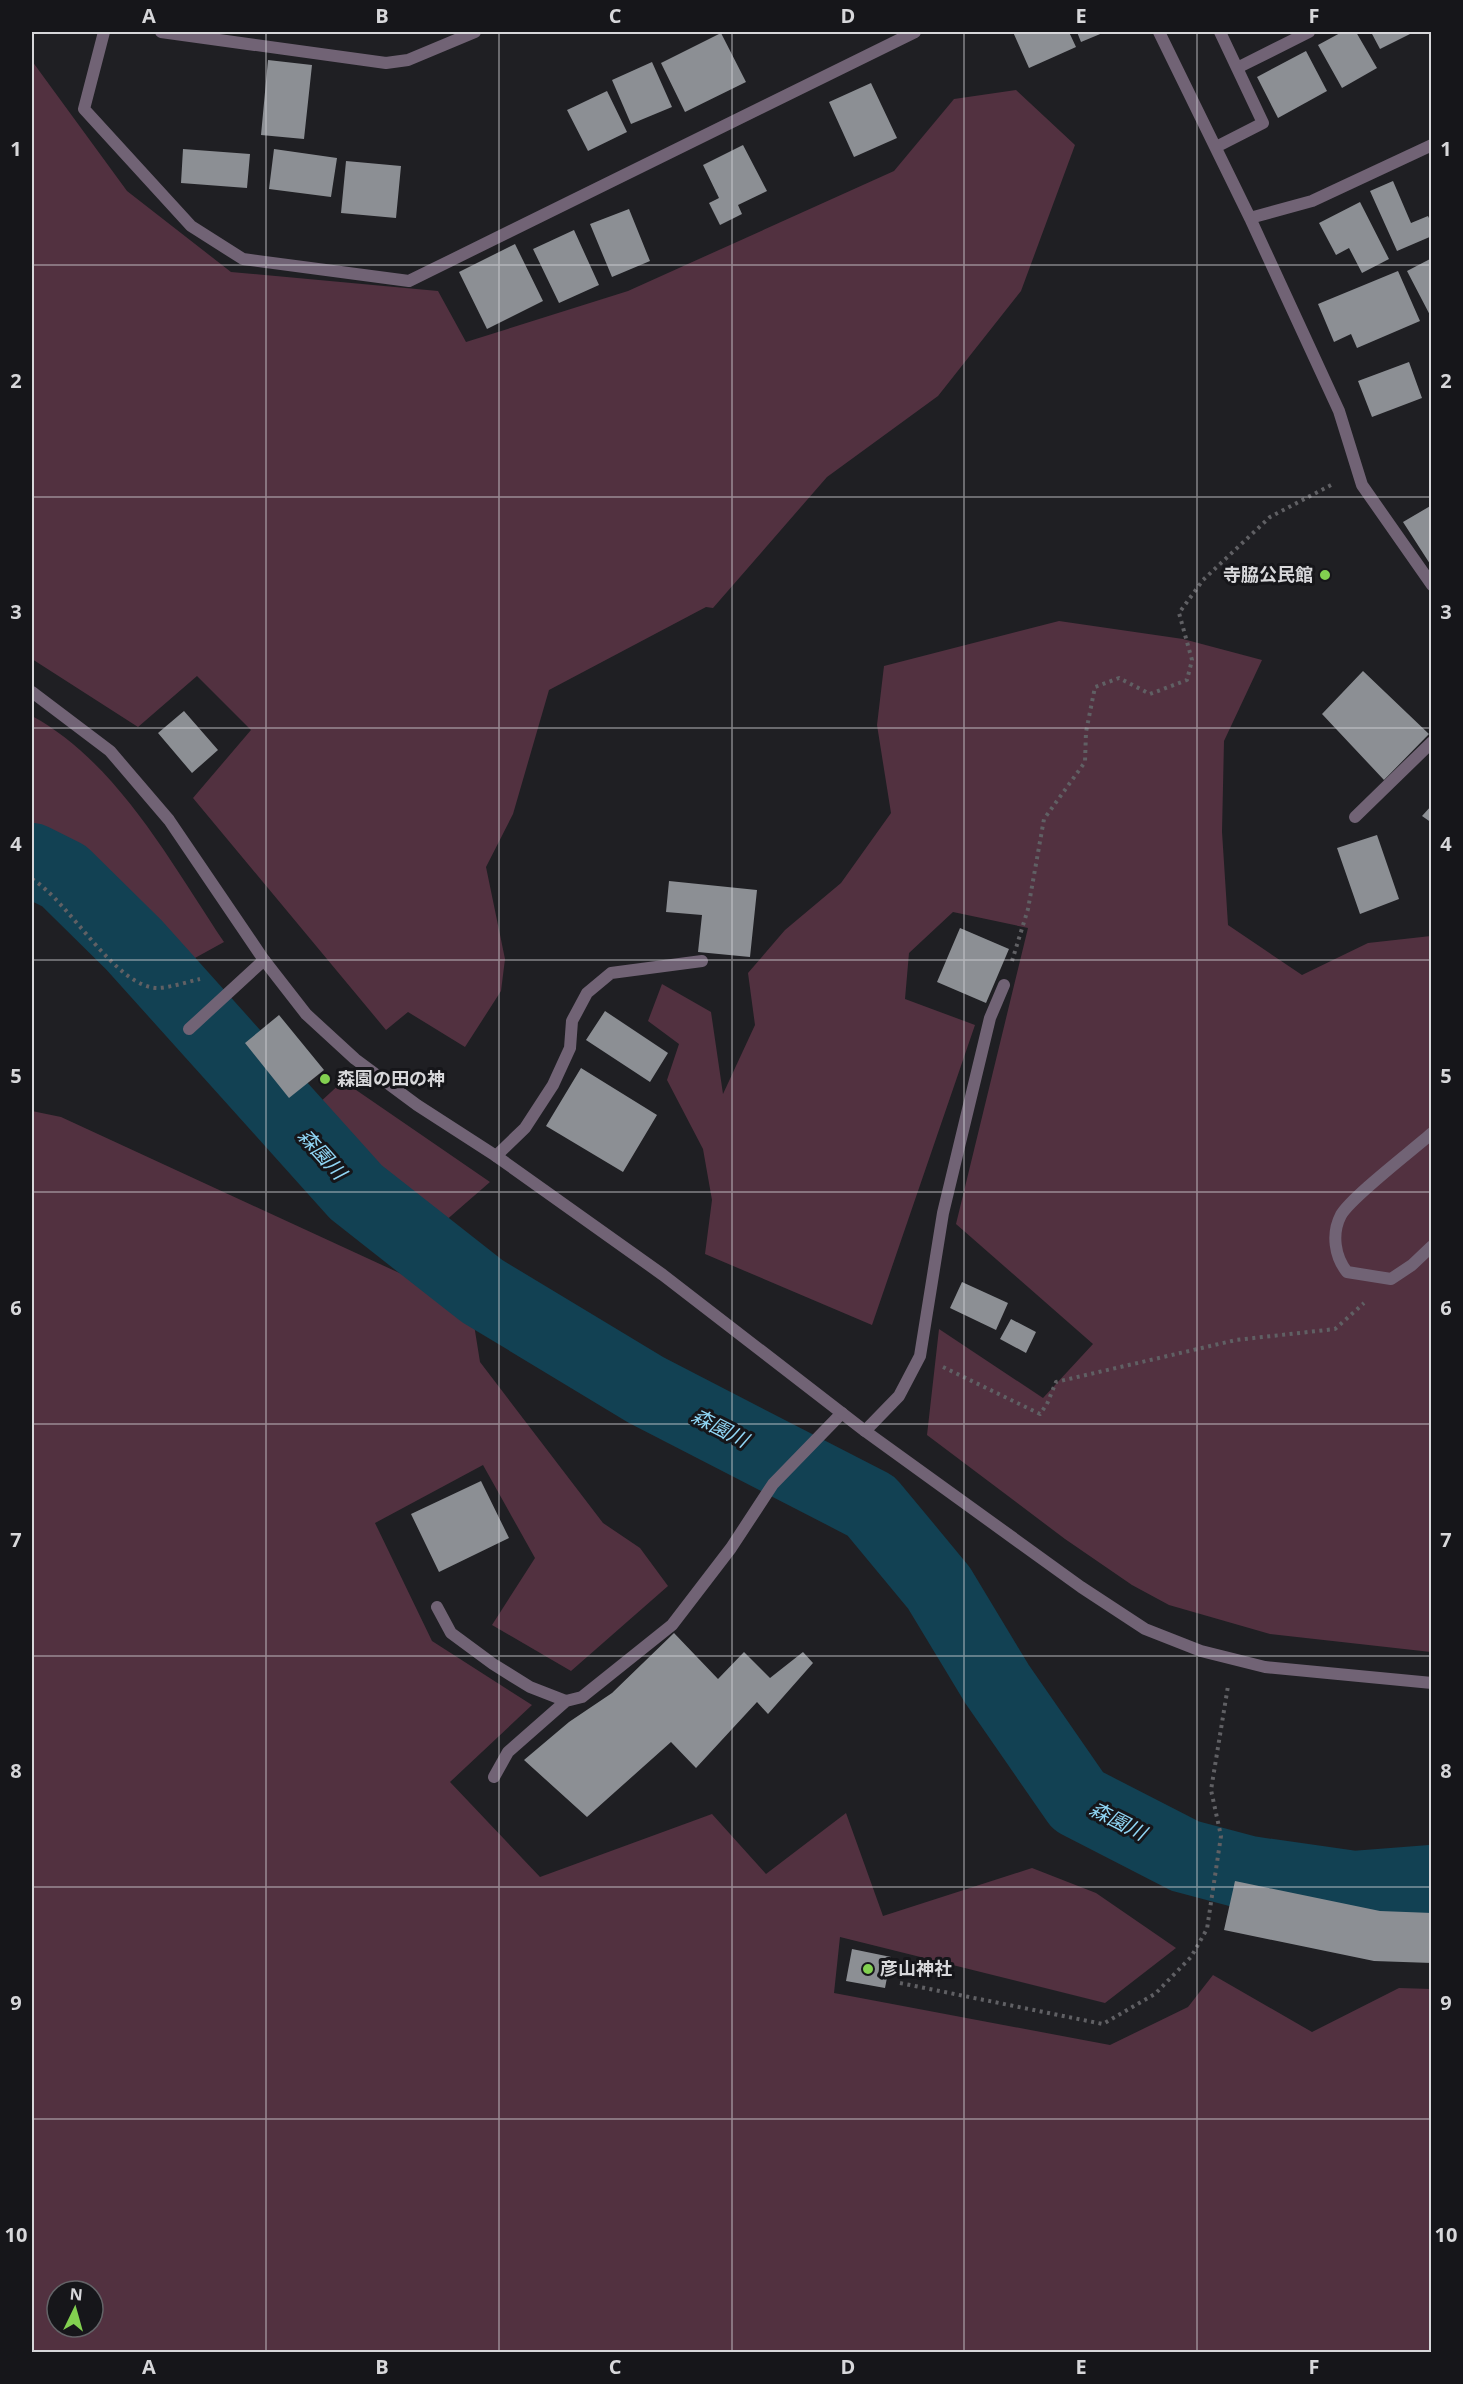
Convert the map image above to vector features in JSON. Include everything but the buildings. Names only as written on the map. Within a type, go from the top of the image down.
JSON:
[{"type":"street","points":[[104,32],[84,109],[191,226],[243,259],[409,281],[915,32]]},
{"type":"street","points":[[161,32],[386,63],[408,60],[475,32]]},
{"type":"street","points":[[1159,32],[1250,218],[1339,411],[1362,485],[1431,585]]},
{"type":"street","points":[[1216,147],[1263,123],[1220,32]]},
{"type":"street","points":[[1237,68],[1309,32]]},
{"type":"street","points":[[1250,218],[1312,201],[1431,145]]},
{"type":"street","points":[[32,692],[110,751],[169,820],[264,960],[306,1014],[355,1059],[417,1105],[496,1156],[663,1275],[865,1431],[1081,1587],[1145,1629],[1201,1651],[1265,1667],[1431,1683]]},
{"type":"street","points":[[1355,817],[1431,742]]},
{"type":"street","points":[[189,1029],[264,960]]},
{"type":"street","points":[[496,1156],[525,1128],[553,1085],[570,1048],[572,1021],[587,993],[611,973],[702,961]]},
{"type":"street","points":[[865,1431],[899,1396],[920,1356],[943,1213],[990,1018],[1004,985]]},
{"type":"street","points":[[1431,1133],[1342,1214],[1337,1230],[1336,1248],[1339,1262],[1347,1272],[1391,1279],[1412,1265],[1431,1246]]},
{"type":"street","points":[[494,1777],[507,1752],[566,1701],[582,1697],[672,1625],[731,1548],[773,1484],[842,1413]]},
{"type":"street","points":[[437,1607],[451,1633],[530,1687],[566,1701]]},
{"type":"path","points":[[1004,985],[1028,909],[1044,819],[1085,762],[1086,732],[1095,687],[1119,678],[1150,694],[1187,680],[1192,660],[1179,613],[1203,580],[1270,517],[1358,471]]},
{"type":"path","points":[[32,879],[59,900],[122,972],[141,984],[158,988],[189,982]]},
{"type":"path","points":[[920,1356],[1040,1414],[1056,1382],[1236,1340],[1335,1329]]},
{"type":"path","points":[[900,1983],[1103,2024],[1155,1994],[1191,1957],[1207,1929],[1213,1876],[1221,1836],[1211,1790],[1234,1659]]},
{"type":"shaded area","points":[[32,61],[127,191],[231,272],[438,291],[466,342],[628,291],[894,171],[954,99],[1016,90],[1075,145],[1021,291],[938,396],[827,477],[713,608],[706,607],[549,690],[513,814],[486,867],[505,959],[501,991],[465,1047],[408,1012],[386,1030],[193,798],[251,730],[197,676],[138,727],[32,659]]},
{"type":"shaded area","points":[[1059,621],[1183,639],[1262,660],[1224,741],[1222,832],[1228,925],[1302,975],[1368,943],[1431,936],[1431,1652],[1270,1634],[1169,1605],[1132,1585],[1065,1539],[927,1435],[939,1329],[1043,1398],[1093,1344],[956,1224],[1028,928],[953,912],[909,953],[905,999],[975,1025],[872,1325],[705,1254],[712,1200],[703,1149],[667,1080],[679,1044],[648,1021],[662,984],[711,1012],[723,1094],[755,1025],[748,973],[785,930],[841,883],[891,813],[877,725],[884,666]]},
{"type":"shaded area","points":[[32,716],[62,736],[116,787],[162,848],[224,942],[175,969],[50,842],[32,834]]},
{"type":"shaded area","points":[[343,1081],[490,1182],[436,1229],[305,1116]]},
{"type":"shaded area","points":[[32,1111],[61,1117],[471,1306],[480,1362],[603,1523],[640,1548],[668,1586],[571,1671],[492,1625],[535,1558],[483,1465],[375,1523],[432,1641],[532,1705],[450,1782],[540,1877],[712,1814],[766,1874],[846,1813],[883,1916],[1032,1868],[1096,1893],[1176,1948],[1105,2003],[840,1937],[834,1993],[1110,2045],[1188,2007],[1213,1975],[1312,2032],[1399,1988],[1431,1989],[1431,2352],[32,2352]]},
{"type":"waterway","name":"森園川","points":[[32,860],[64,876],[134,945],[356,1192],[482,1291],[646,1390],[871,1506],[939,1588],[997,1684],[1078,1801],[1185,1856],[1249,1873],[1354,1888],[1432,1882]]},
{"type":"place","name":"寺脇公民館","points":[[1325,575]]},
{"type":"place","name":"森園の田の神","points":[[325,1079]]},
{"type":"place","name":"彦山神社","points":[[868,1969]]}]
